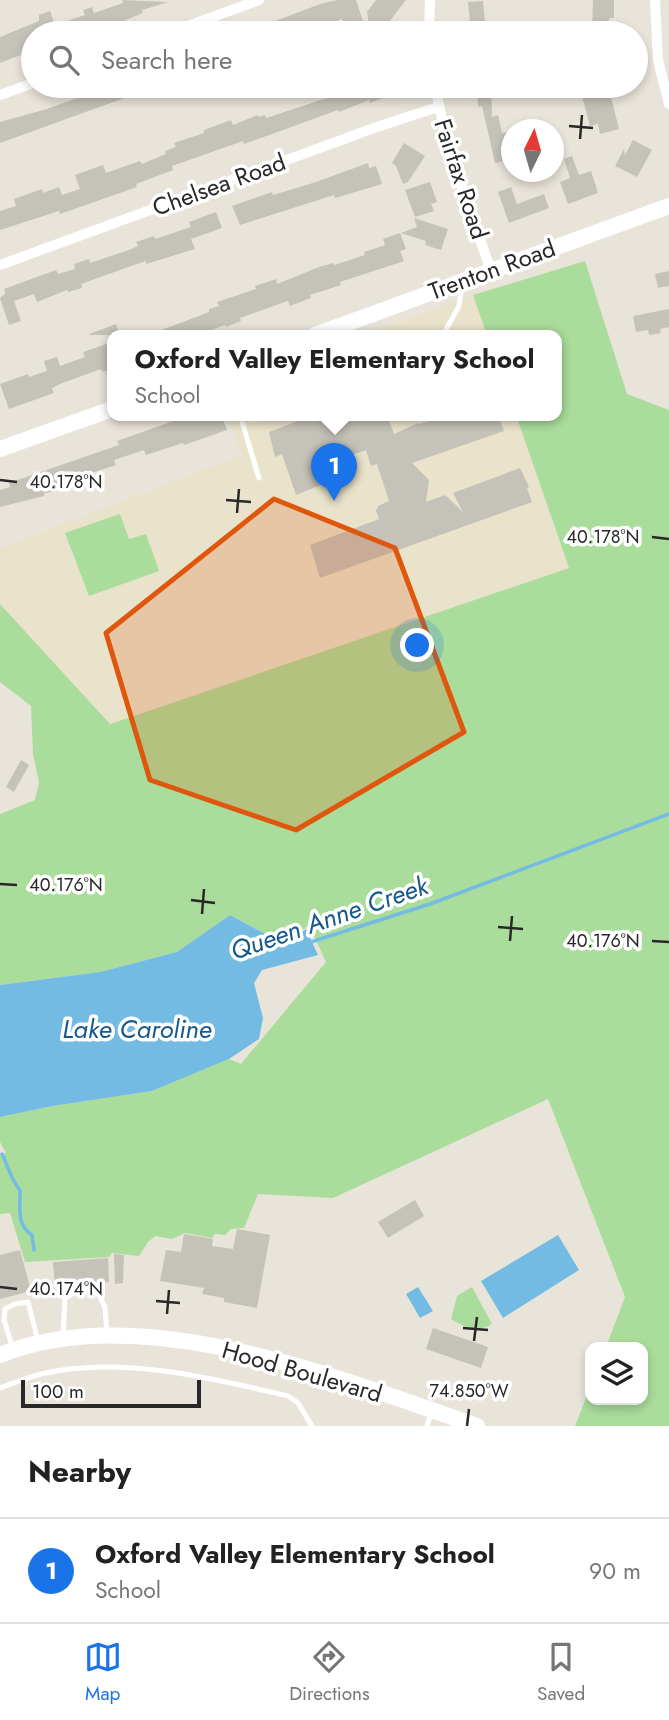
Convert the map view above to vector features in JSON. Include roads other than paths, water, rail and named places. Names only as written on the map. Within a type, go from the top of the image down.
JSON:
[{"type":"main road","name":"Trenton Road","points":[[329,330],[669,206]]},
{"type":"main road","points":[[0,449],[107,411]]},
{"type":"main road","name":"Hood Boulevard","points":[[7,1352],[63,1339],[107,1336],[182,1342],[262,1356],[312,1369],[430,1418],[477,1426]]},
{"type":"street","points":[[202,21],[259,0]]},
{"type":"street","points":[[429,21],[430,0]]},
{"type":"street","points":[[655,0],[659,60],[669,104]]},
{"type":"street","points":[[0,95],[21,87]]},
{"type":"street","name":"Fairfax Road","points":[[437,98],[448,147],[491,271]]},
{"type":"street","name":"Chelsea Road","points":[[0,265],[374,128],[439,107]]},
{"type":"lane","points":[[446,330],[459,306],[462,281]]},
{"type":"lane","points":[[243,421],[259,478]]},
{"type":"lane","points":[[63,1339],[65,1298],[83,1288],[99,1295],[105,1307],[107,1336]]},
{"type":"lane","points":[[7,1352],[5,1310],[15,1304],[28,1302],[39,1344]]},
{"type":"lane","points":[[0,1388],[42,1374],[77,1369],[157,1371],[202,1377],[288,1396],[298,1403],[312,1426]]},
{"type":"water","name":"Lake Caroline","points":[[230,915],[284,944],[306,929],[318,955],[262,970],[254,983],[263,1018],[259,1039],[229,1059],[152,1091],[0,1117],[0,985],[100,972],[177,952]]},
{"type":"water","points":[[558,1235],[579,1270],[503,1318],[481,1281]]},
{"type":"water","points":[[418,1287],[433,1311],[420,1318],[406,1294]]},
{"type":"waterway","name":"Queen Anne Creek","points":[[308,943],[430,904],[669,814]]},
{"type":"waterway","points":[[2,1154],[20,1190],[21,1220],[32,1235],[34,1250]]},
{"type":"place","name":"Oxford Valley Elementary School","points":[[334,501]]}]
